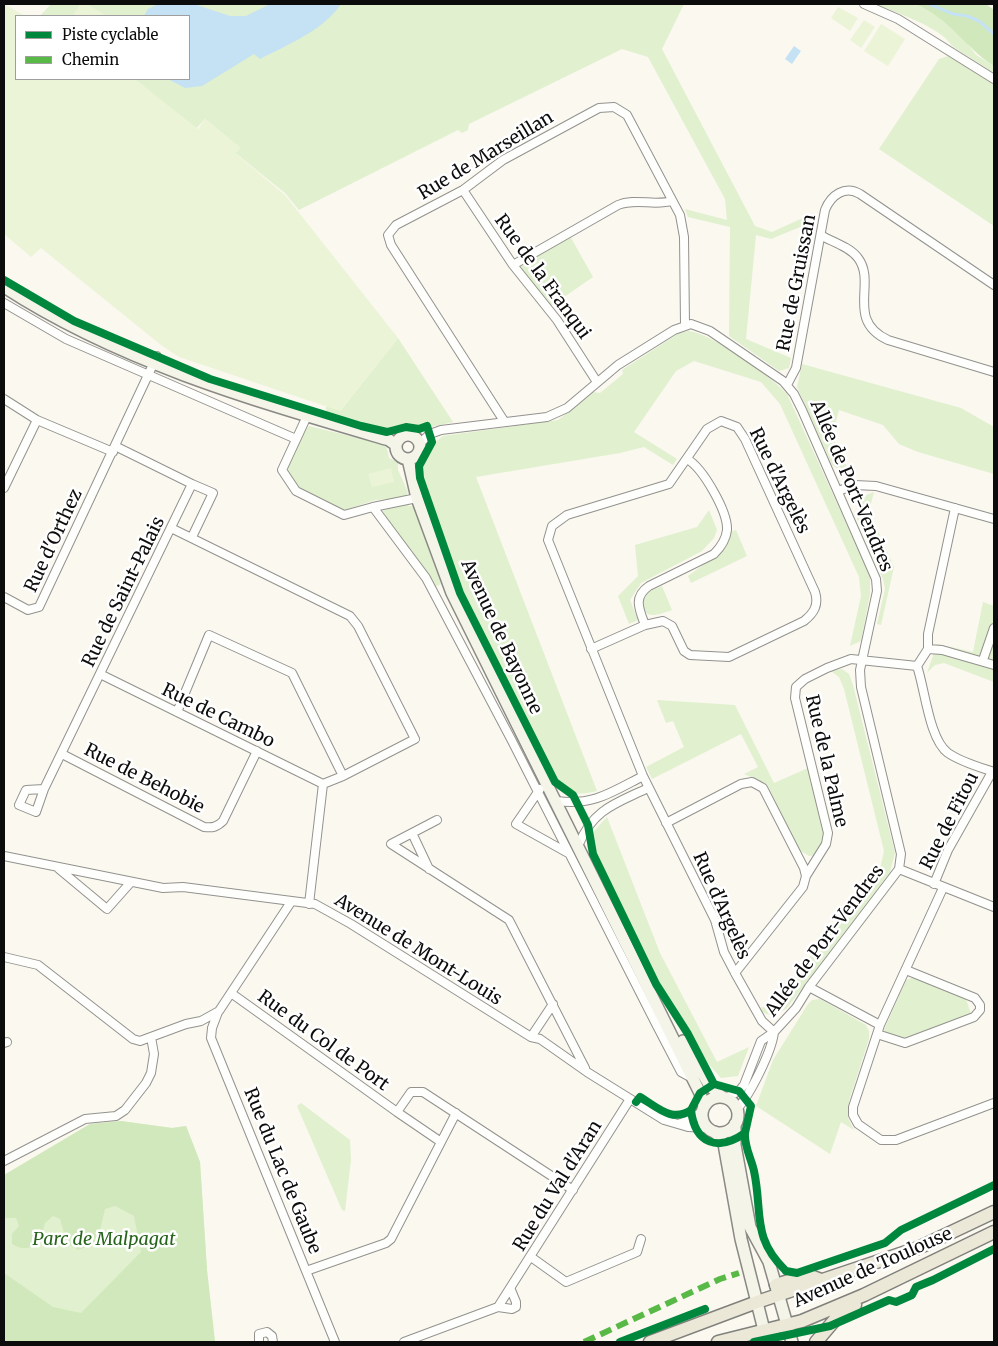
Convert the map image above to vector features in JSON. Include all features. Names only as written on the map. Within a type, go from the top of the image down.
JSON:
[{"type":"main road","name":"Avenue de Toulouse","points":[[650,1342],[757,1302],[778,1290],[821,1280],[918,1248],[994,1212]]},
{"type":"main road","name":"Avenue de Toulouse","points":[[718,1342],[765,1336],[787,1325],[802,1321],[864,1295],[994,1232]]},
{"type":"main road","points":[[816,1342],[844,1309],[862,1301],[864,1295]]},
{"type":"street","points":[[864,4],[898,19],[994,79]]},
{"type":"street","name":"Rue de Marseillan","points":[[504,421],[388,240],[389,231],[396,225],[462,190],[503,160],[599,108],[609,107],[618,109],[627,115],[680,215],[683,231],[685,325]]},
{"type":"street","name":"Rue de la Franqui","points":[[462,190],[513,266],[553,315],[597,382]]},
{"type":"street","name":"Rue de Gruissan","points":[[787,385],[796,368],[827,205],[835,196],[843,191],[851,190],[994,284]]},
{"type":"street","points":[[513,266],[618,205],[628,202],[652,204],[672,201]]},
{"type":"street","points":[[822,236],[851,252],[860,260],[863,269],[865,314],[875,331],[888,340],[994,372]]},
{"type":"street","points":[[4,287],[68,325],[156,360],[226,391],[389,440],[396,445],[399,455],[408,459],[416,456],[419,444],[430,434],[441,430],[547,417],[562,412],[618,364],[685,325]]},
{"type":"street","points":[[4,303],[66,339],[296,439]]},
{"type":"street","name":"Allée de Port-Vendres","points":[[685,325],[697,325],[710,331],[787,385],[799,404],[876,579],[877,591],[862,660],[861,687],[902,854],[899,870],[809,987],[796,1008],[774,1032],[762,1041],[744,1085],[739,1091],[724,1098]]},
{"type":"street","name":"Rue d'Orthez","points":[[4,597],[28,610],[39,607],[156,360]]},
{"type":"street","points":[[4,399],[37,420],[114,449],[213,494],[192,537]]},
{"type":"street","points":[[307,416],[282,470],[296,491],[344,515],[418,498]]},
{"type":"street","points":[[4,488],[37,420]]},
{"type":"street","name":"Rue d'Argelès","points":[[591,649],[645,625],[659,621],[668,623],[674,629],[684,651],[690,656],[729,658],[804,621],[812,613],[817,604],[816,592],[741,432],[726,421],[716,422],[702,434],[674,480],[664,487],[567,515],[556,521],[549,530],[550,545],[591,649],[642,776],[715,920],[724,952],[762,1021],[774,1032]]},
{"type":"street","points":[[396,445],[401,438],[409,435],[419,444]]},
{"type":"street","name":"Avenue de Bayonne","points":[[408,459],[418,498],[452,593],[579,844],[656,1000],[665,1024],[708,1083],[724,1098]]},
{"type":"street","points":[[645,625],[638,603],[644,590],[714,554],[722,545],[726,535],[727,523],[710,483],[697,467],[687,459]]},
{"type":"street","name":"Rue de Saint-Palais","points":[[44,790],[192,484]]},
{"type":"street","points":[[838,491],[855,485],[876,486],[994,519]]},
{"type":"street","name":"Avenue de Bayonne","points":[[373,507],[426,578],[538,790],[568,853],[665,1024],[703,1099],[703,1109]]},
{"type":"street","points":[[955,508],[928,634],[928,649],[918,666],[934,729],[941,747],[953,756],[993,772]]},
{"type":"street","points":[[171,528],[350,616],[358,626],[415,738],[343,776],[323,784],[309,904]]},
{"type":"street","points":[[983,660],[994,628]]},
{"type":"street","points":[[177,712],[209,636],[292,673],[343,776]]},
{"type":"street","points":[[928,649],[942,650],[983,660],[994,665]]},
{"type":"street","name":"Rue de la Palme","points":[[806,876],[826,844],[828,834],[794,691],[800,683],[845,660],[918,666]]},
{"type":"street","name":"Rue de Cambo","points":[[100,674],[323,784]]},
{"type":"street","name":"Rue de Behobie","points":[[62,754],[204,827],[211,828],[218,826],[223,821],[258,752]]},
{"type":"street","name":"Rue de Fitou","points":[[934,884],[948,850],[993,772]]},
{"type":"street","points":[[557,801],[577,803],[598,799],[642,776]]},
{"type":"street","points":[[666,823],[741,784],[752,782],[758,784],[763,788],[806,876],[803,887],[735,973]]},
{"type":"street","points":[[549,786],[538,790],[516,824],[568,853]]},
{"type":"street","points":[[579,844],[588,825],[602,810],[648,788]]},
{"type":"street","points":[[437,820],[391,844],[509,920],[587,1072]]},
{"type":"street","points":[[412,832],[429,869]]},
{"type":"street","name":"Avenue de Mont-Louis","points":[[4,856],[163,888],[183,888],[309,904],[351,924],[531,1037],[540,1039],[630,1099],[676,1124],[711,1130]]},
{"type":"street","name":"Avenue de Mont-Louis","points":[[58,867],[107,909],[131,882]]},
{"type":"street","points":[[899,870],[994,907]]},
{"type":"street","points":[[943,888],[880,1025],[853,1107],[858,1124],[881,1140],[896,1140],[994,1103]]},
{"type":"street","points":[[4,957],[38,965],[133,1039],[140,1041],[210,1018],[219,1011],[291,902]]},
{"type":"street","points":[[877,1034],[905,1043],[974,1017],[980,1010],[980,1005],[975,998],[906,970]]},
{"type":"street","points":[[809,987],[880,1025]]},
{"type":"street","name":"Rue du Col de Port","points":[[231,993],[441,1142]]},
{"type":"street","points":[[531,1037],[553,1004]]},
{"type":"street","name":"Rue du Lac de Gaube","points":[[219,1011],[212,1028],[211,1038],[335,1342]]},
{"type":"street","name":"Allée de Port-Vendres","points":[[737,1109],[755,1081],[773,1042],[774,1032]]},
{"type":"street","points":[[4,1161],[79,1122],[116,1116],[125,1110],[146,1083],[151,1073],[154,1054],[151,1037]]},
{"type":"street","name":"Rue du Col de Port","points":[[397,1112],[411,1092],[423,1092],[573,1190]]},
{"type":"street","points":[[676,1124],[692,1119],[710,1100],[724,1098],[737,1109],[738,1117],[735,1124],[728,1131],[711,1130]]},
{"type":"street","name":"Rue du Val d'Aran","points":[[498,1307],[511,1290],[630,1099]]},
{"type":"street","points":[[703,1109],[703,1120],[724,1144],[741,1239],[765,1336]]},
{"type":"street","points":[[306,1271],[386,1243],[392,1239],[456,1113]]},
{"type":"street","points":[[735,1124],[735,1144],[750,1227],[769,1262],[792,1342]]},
{"type":"street","points":[[530,1257],[566,1282],[637,1252],[641,1239]]},
{"type":"street","name":"Rue du Val d'Aran","points":[[404,1342],[498,1307],[512,1309],[516,1307],[516,1302],[511,1290]]},
{"type":"street","points":[[259,1342],[260,1334],[267,1332],[272,1336],[273,1342]]},
{"type":"green space","points":[[4,4],[23,15],[15,15],[15,80],[136,80],[198,129],[205,119],[241,148],[235,153],[285,195],[398,338],[340,411],[179,357],[161,345],[41,248],[31,257],[4,234]]},
{"type":"green space","points":[[51,4],[684,4],[662,49],[755,226],[772,232],[814,213],[817,220],[771,239],[756,235],[746,339],[791,358],[789,368],[779,371],[729,336],[730,227],[688,217],[685,209],[727,220],[725,199],[648,57],[622,49],[469,124],[468,130],[462,133],[458,130],[299,210],[285,193],[234,152],[239,147],[205,119],[192,133],[127,80],[190,80],[190,15],[41,15]]},
{"type":"green space","points":[[80,4],[87,4],[105,15],[74,15]]},
{"type":"green space","points":[[874,4],[915,4],[933,12],[959,33],[976,55],[994,66],[994,73],[952,46],[946,39],[928,26]]},
{"type":"green space","points":[[915,4],[986,4],[994,10],[994,66],[974,51],[938,17]]},
{"type":"green space","points":[[838,7],[858,18],[850,31],[831,18]]},
{"type":"green space","points":[[864,20],[875,27],[861,48],[850,40]]},
{"type":"green space","points":[[881,24],[905,39],[888,66],[864,51]]},
{"type":"green space","points":[[948,56],[994,85],[994,226],[879,149],[939,59]]},
{"type":"green space","points":[[570,236],[593,277],[551,306],[522,270],[521,266]]},
{"type":"green space","points":[[688,331],[711,339],[740,356],[787,394],[870,575],[870,594],[861,641],[850,646],[861,596],[859,577],[780,404],[761,382],[694,361],[676,371],[634,432],[677,459],[673,465],[644,447],[620,453],[476,477],[597,791],[586,793],[570,792],[555,784],[459,594],[423,486],[422,465],[432,445],[443,436],[558,420],[593,392],[600,393],[623,374],[622,370],[679,333]]},
{"type":"green space","points":[[398,338],[453,422],[431,427],[428,423],[417,426],[407,424],[386,430],[326,412],[326,406],[341,410]]},
{"type":"green space","points":[[802,364],[961,408],[994,427],[994,474],[918,452],[899,444],[883,425],[839,410],[832,436],[850,473],[843,472],[832,465],[797,387]]},
{"type":"green space","points":[[309,426],[386,445],[389,458],[398,462],[398,470],[408,492],[405,498],[375,500],[342,511],[299,488],[286,467],[303,431]]},
{"type":"green space","points":[[391,468],[394,482],[372,487],[368,474]]},
{"type":"green space","points":[[874,492],[869,511],[894,567],[881,625],[877,624],[885,589],[883,579],[857,519],[858,504],[864,496]]},
{"type":"green space","points":[[403,504],[414,507],[441,584],[435,587],[382,511]]},
{"type":"green space","points":[[709,510],[717,530],[714,538],[702,551],[641,583],[630,600],[638,620],[629,624],[618,596],[638,576],[635,545],[697,527]]},
{"type":"green space","points":[[736,530],[747,556],[691,583],[688,576],[712,557],[722,546],[730,532]]},
{"type":"green space","points":[[662,586],[672,610],[656,615],[648,614],[643,606],[642,599],[646,593]]},
{"type":"green space","points":[[983,602],[994,606],[994,682],[944,663],[935,665],[927,673],[937,644],[973,652]]},
{"type":"green space","points":[[842,669],[849,674],[853,685],[895,853],[890,872],[787,1008],[772,1015],[762,1012],[761,1007],[774,1008],[792,980],[881,865],[884,851],[844,689],[839,677],[831,671]]},
{"type":"green space","points":[[657,700],[735,705],[774,783],[808,768],[825,833],[825,841],[815,855],[809,856],[799,850],[767,784],[744,774],[758,767],[741,734],[652,779],[646,767],[684,747],[673,721],[666,723]]},
{"type":"green space","points":[[607,817],[660,953],[717,1062],[749,1047],[738,1076],[721,1078],[680,1025],[646,967],[587,846],[594,831]]},
{"type":"green space","points":[[914,977],[966,999],[971,1014],[902,1040],[886,1034],[884,1030],[906,980]]},
{"type":"green space","points":[[820,999],[866,1025],[869,1031],[869,1039],[849,1101],[848,1118],[854,1130],[841,1122],[830,1154],[756,1106],[773,1060],[808,1004],[812,1000]]},
{"type":"green space","points":[[301,1103],[350,1140],[351,1160],[345,1211],[342,1210],[297,1106]]},
{"type":"green space","name":"Parc de Malpagat","points":[[121,1121],[172,1128],[186,1126],[200,1162],[207,1270],[215,1342],[4,1342],[4,1175],[90,1124]]},
{"type":"green space","name":"Parc de Malpagat","points":[[121,1121],[172,1128],[186,1126],[200,1162],[207,1270],[215,1342],[4,1342],[4,1273],[53,1307],[81,1313],[141,1252],[134,1216],[115,1206],[105,1209],[97,1243],[78,1250],[67,1243],[60,1219],[53,1216],[45,1223],[39,1244],[25,1248],[12,1244],[12,1234],[19,1226],[16,1218],[4,1218],[4,1175],[90,1124]]},
{"type":"water","points":[[158,4],[194,4],[230,16],[246,16],[270,4],[341,4],[325,22],[293,42],[260,59],[254,54],[202,86],[185,88],[170,80],[190,80],[190,15],[145,15],[148,9]]},
{"type":"water","points":[[794,46],[801,51],[792,64],[785,59]]},
{"type":"waterway","points":[[929,4],[953,14],[967,16],[979,21],[994,34]]},
{"type":"marked path","points":[[584,1342],[720,1279],[739,1273]]},
{"type":"cycle path","points":[[4,280],[74,321],[210,379],[361,426],[387,432],[406,427],[419,429],[427,426],[432,442],[419,466],[420,478],[460,593],[555,782],[573,795],[588,825],[593,854],[656,984],[688,1034],[714,1084]]},
{"type":"cycle path","points":[[714,1084],[739,1091],[751,1106],[745,1133],[726,1142],[717,1143],[709,1141],[697,1131],[693,1122],[691,1110],[700,1093],[714,1084]]},
{"type":"cycle path","points":[[636,1102],[640,1097],[665,1112],[677,1115],[691,1110]]},
{"type":"cycle path","points":[[745,1133],[757,1186],[760,1224],[763,1235],[775,1259],[786,1271]]},
{"type":"cycle path","points":[[786,1271],[797,1273],[885,1243],[901,1230],[994,1185]]},
{"type":"cycle path","points":[[754,1342],[830,1326],[889,1300],[896,1302],[912,1295],[916,1287],[994,1249]]},
{"type":"cycle path","points":[[620,1342],[705,1309]]}]
